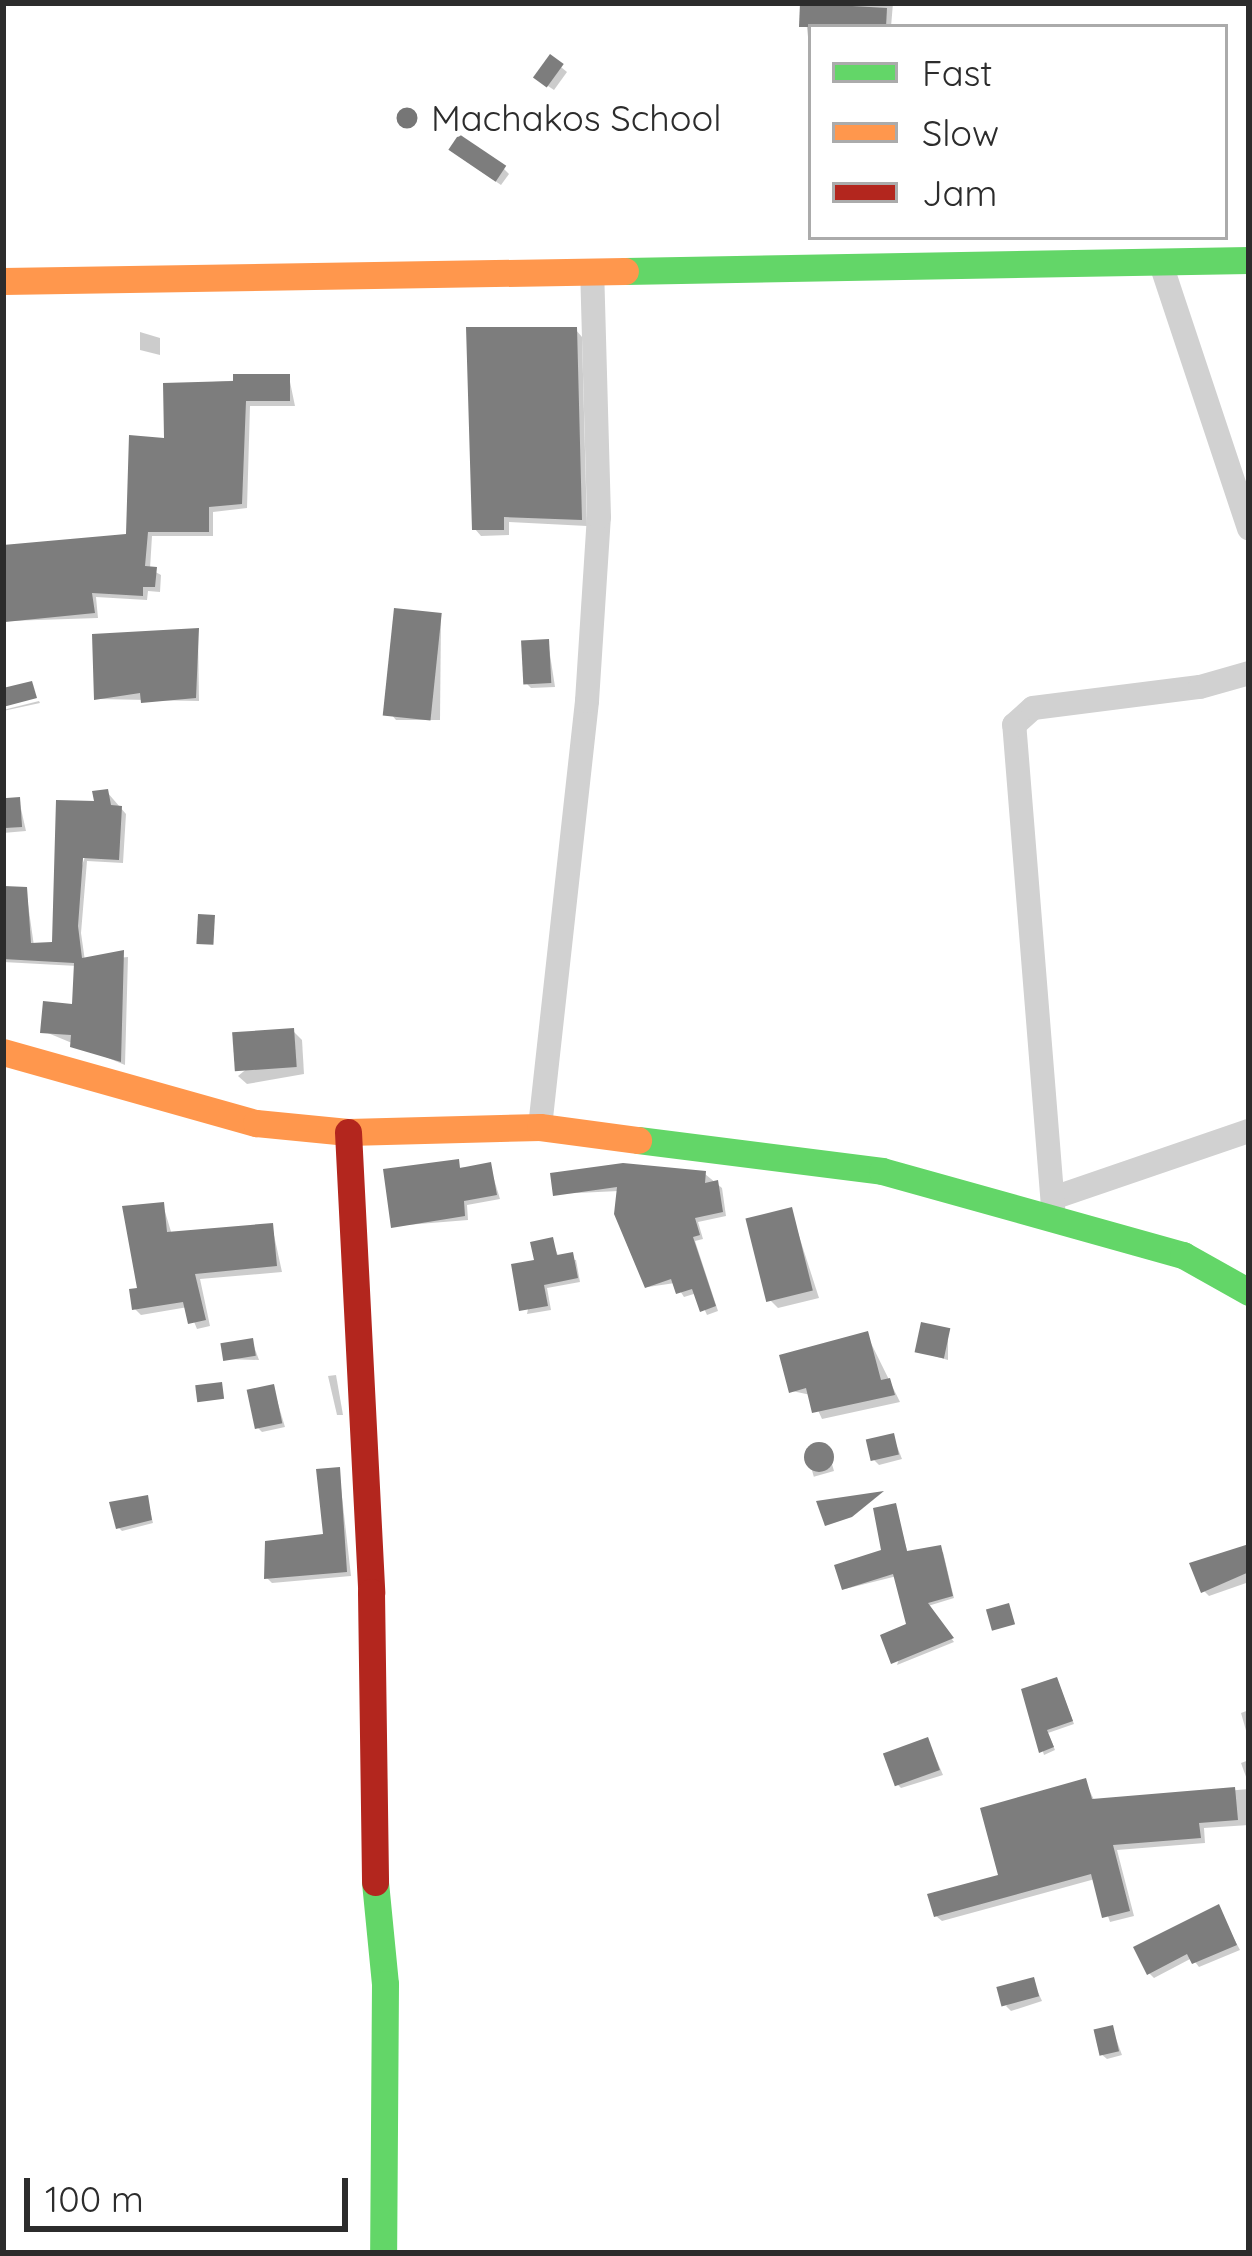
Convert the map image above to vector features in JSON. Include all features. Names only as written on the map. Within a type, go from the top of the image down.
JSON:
[{"type":"street","points":[[3,281],[1249,260]]},
{"type":"street","points":[[1160,261],[1249,529]]},
{"type":"street","points":[[540,1126],[598,540],[592,271]]},
{"type":"street","points":[[1053,1209],[1014,725],[1033,708],[1200,687],[1249,673]]},
{"type":"street","points":[[3,1052],[222,1115],[348,1132],[540,1126],[882,1172],[1053,1209],[1183,1255],[1249,1292]]},
{"type":"street","points":[[1053,1209],[1249,1131]]},
{"type":"street","points":[[348,1132],[370,1592],[370,1826],[385,1984],[383,2253]]},
{"type":"building","points":[[800,3],[887,8],[886,24],[799,27]]},
{"type":"building","points":[[550,54],[564,64],[547,87],[533,77]]},
{"type":"building","points":[[459,134],[506,166],[496,182],[448,150]]},
{"type":"building","points":[[466,327],[577,327],[582,520],[504,517],[504,530],[472,530]]},
{"type":"building","points":[[233,374],[290,374],[290,401],[246,401],[242,504],[209,507],[209,532],[148,532],[145,566],[157,567],[155,587],[143,587],[143,596],[92,593],[95,613],[5,622],[3,545],[126,534],[129,435],[164,438],[163,383],[233,381]]},
{"type":"building","points":[[394,608],[442,613],[430,720],[383,715]]},
{"type":"building","points":[[199,628],[196,698],[141,703],[140,693],[94,700],[92,634]]},
{"type":"building","points":[[549,639],[551,683],[523,684],[521,640]]},
{"type":"building","points":[[32,681],[37,698],[3,707],[3,688]]},
{"type":"building","points":[[108,789],[111,805],[122,806],[119,860],[83,858],[78,926],[82,958],[124,950],[121,1062],[70,1047],[71,1035],[40,1033],[43,1001],[72,1004],[74,963],[3,959],[4,886],[27,887],[31,943],[52,942],[56,800],[94,801],[92,791]]},
{"type":"building","points":[[20,797],[22,827],[5,828],[3,798]]},
{"type":"building","points":[[198,914],[215,915],[213,945],[196,944]]},
{"type":"building","points":[[294,1028],[297,1067],[235,1071],[232,1032]]},
{"type":"building","points":[[459,1159],[460,1168],[491,1162],[497,1195],[464,1201],[465,1216],[391,1228],[383,1169]]},
{"type":"building","points":[[623,1163],[706,1171],[705,1183],[718,1180],[723,1212],[695,1218],[700,1235],[693,1237],[716,1306],[700,1312],[692,1289],[676,1294],[671,1279],[645,1288],[614,1214],[617,1187],[553,1196],[550,1173]]},
{"type":"building","points":[[164,1202],[167,1232],[273,1223],[277,1266],[195,1274],[206,1320],[188,1324],[183,1302],[132,1310],[129,1289],[137,1288],[122,1206]]},
{"type":"building","points":[[792,1207],[813,1290],[766,1302],[745,1219]]},
{"type":"building","points":[[553,1237],[557,1255],[573,1252],[578,1278],[544,1285],[548,1306],[519,1311],[511,1264],[534,1260],[530,1242]]},
{"type":"building","points":[[921,1322],[950,1328],[944,1359],[915,1352]]},
{"type":"building","points":[[868,1331],[881,1380],[890,1378],[895,1395],[812,1413],[806,1388],[789,1393],[779,1355]]},
{"type":"building","points":[[253,1338],[256,1356],[223,1361],[220,1343]]},
{"type":"building","points":[[222,1382],[224,1399],[197,1402],[195,1385]]},
{"type":"building","points":[[274,1384],[282,1423],[255,1429],[247,1390]]},
{"type":"building","points":[[894,1433],[899,1454],[871,1461],[866,1440]]},
{"type":"building","points":[[819,1442],[830,1446],[834,1457],[830,1468],[819,1472],[808,1468],[804,1457],[808,1446]]},
{"type":"building","points":[[340,1467],[347,1572],[264,1579],[265,1541],[323,1534],[316,1469]]},
{"type":"building","points":[[884,1491],[852,1517],[825,1526],[816,1501]]},
{"type":"building","points":[[148,1495],[152,1520],[116,1529],[109,1502]]},
{"type":"building","points":[[896,1503],[907,1551],[941,1545],[953,1596],[928,1603],[954,1638],[891,1664],[880,1635],[906,1624],[893,1574],[842,1590],[834,1565],[881,1550],[873,1508]]},
{"type":"building","points":[[1249,1544],[1249,1572],[1201,1593],[1189,1563]]},
{"type":"building","points":[[1009,1603],[1015,1624],[992,1631],[986,1610]]},
{"type":"building","points":[[1057,1677],[1073,1721],[1047,1730],[1054,1747],[1039,1753],[1021,1689]]},
{"type":"building","points":[[928,1737],[940,1770],[895,1786],[883,1753]]},
{"type":"building","points":[[1086,1778],[1092,1799],[1235,1787],[1238,1820],[1199,1823],[1201,1838],[1113,1845],[1130,1911],[1102,1918],[1091,1874],[934,1917],[927,1894],[998,1875],[980,1808]]},
{"type":"building","points":[[1219,1904],[1237,1945],[1192,1964],[1187,1954],[1147,1975],[1133,1947]]},
{"type":"building","points":[[1034,1977],[1039,1996],[1002,2006],[996,1987]]},
{"type":"building","points":[[1113,2025],[1119,2051],[1100,2056],[1094,2029]]},
{"type":"traffic: fast","points":[[625,271],[1249,260]]},
{"type":"traffic: fast","points":[[638,1140],[882,1171],[1183,1255],[1249,1292]]},
{"type":"traffic: fast","points":[[375,1882],[385,1984],[383,2253]]},
{"type":"traffic: slow","points":[[3,281],[625,271]]},
{"type":"traffic: slow","points":[[3,1052],[256,1123],[348,1132],[540,1127],[638,1140]]},
{"type":"traffic: jam","points":[[348,1132],[371,1592],[375,1882]]},
{"type":"place","name":"Machakos School","points":[[407,118]]}]
